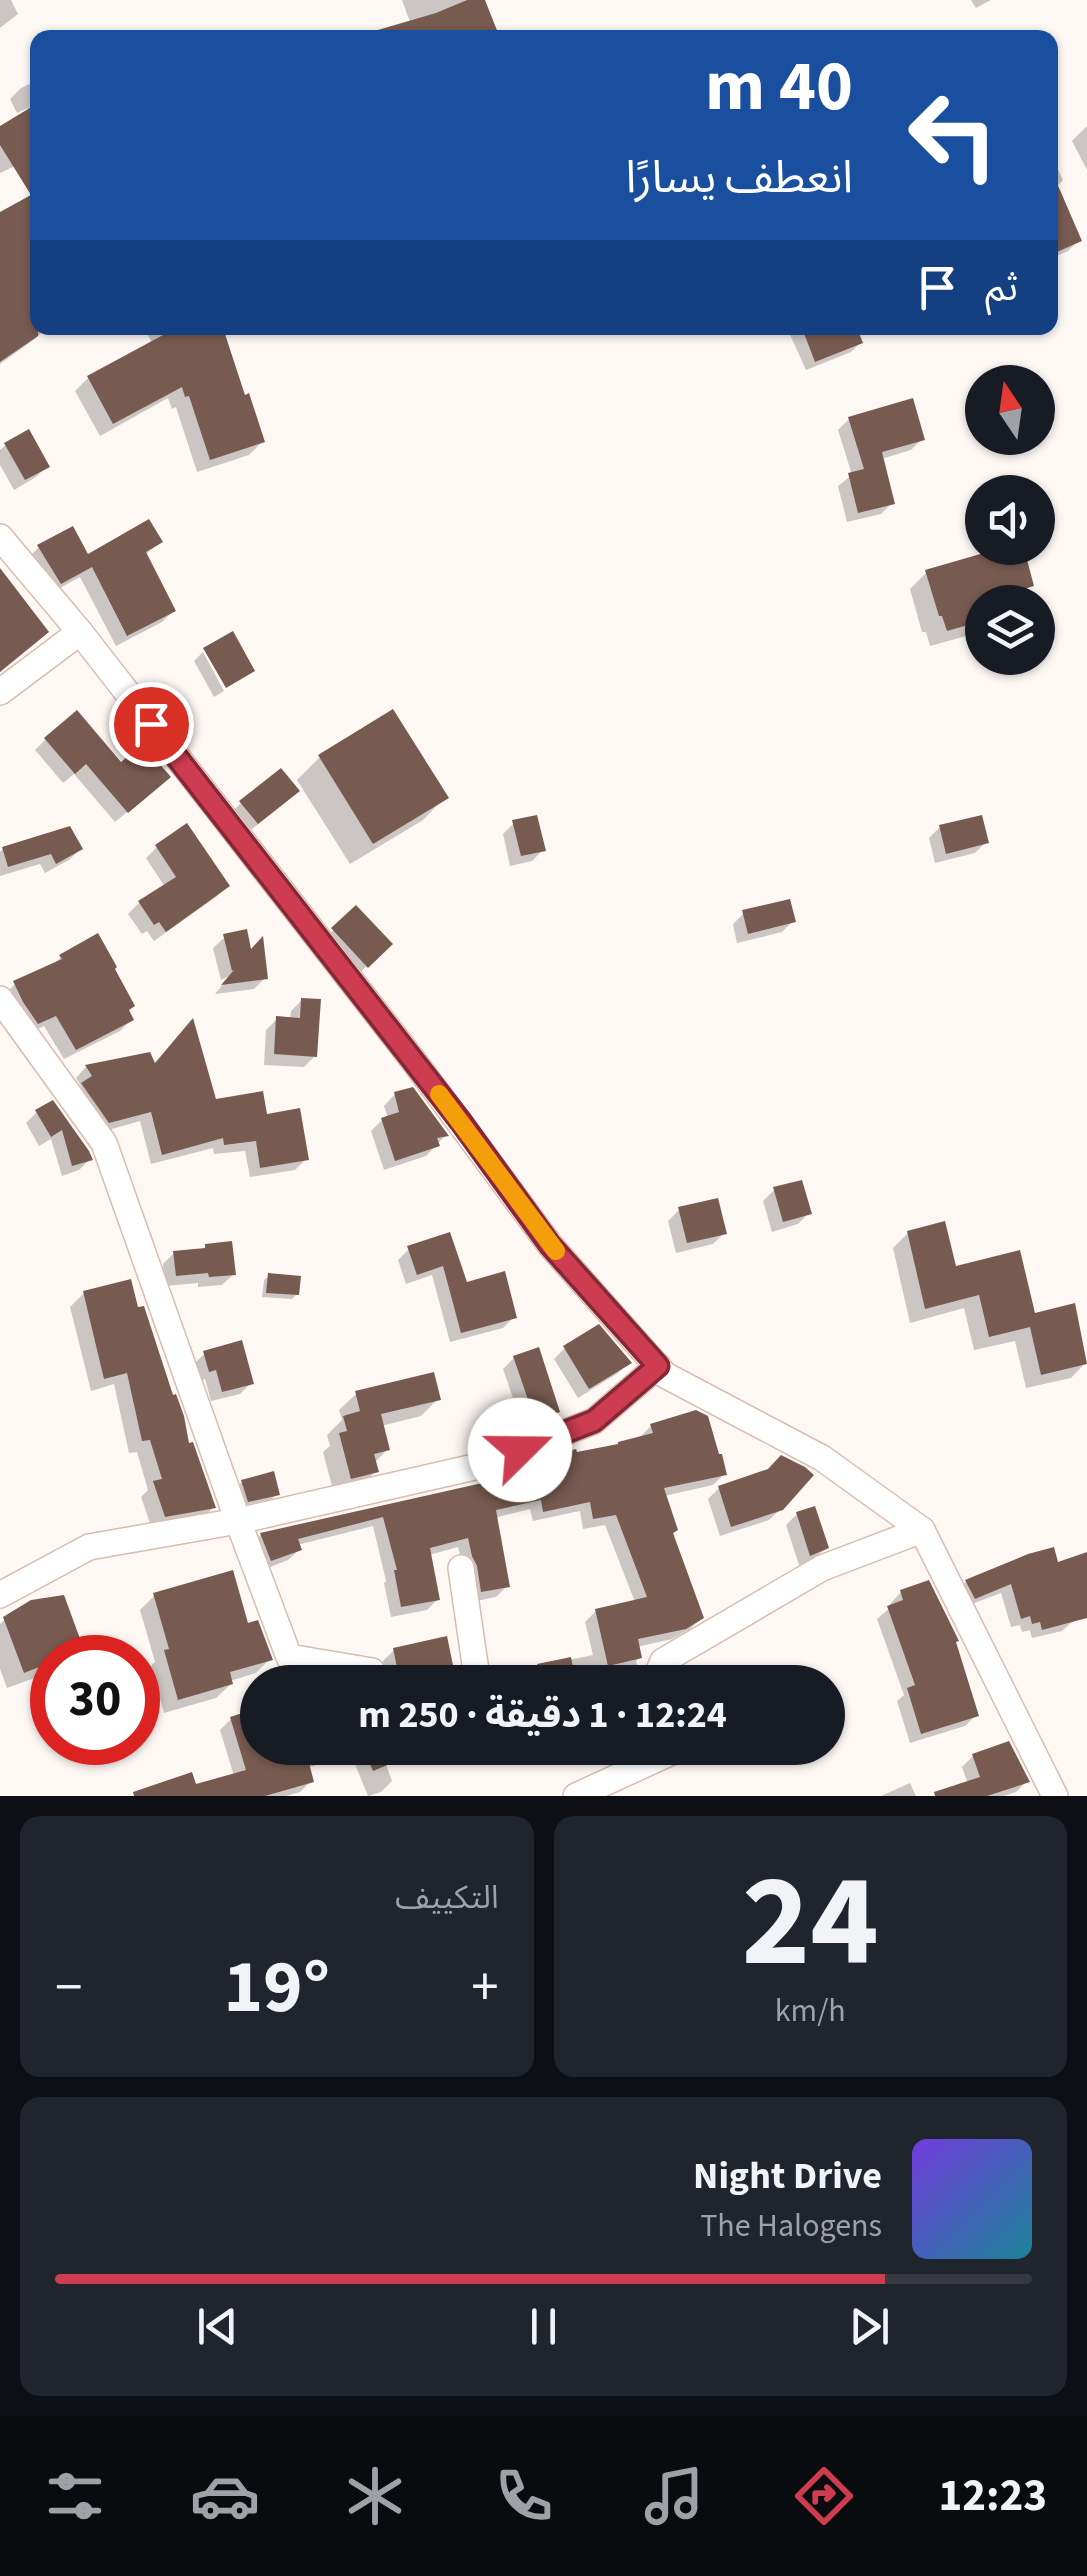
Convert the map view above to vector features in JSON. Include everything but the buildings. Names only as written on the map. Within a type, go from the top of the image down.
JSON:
[{"type":"street","points":[[0,537],[80,632],[449,1106],[550,1245],[665,1375],[822,1458],[922,1530],[1056,1796]]},
{"type":"street","points":[[0,692],[80,632]]},
{"type":"street","points":[[0,999],[104,1143],[290,1656],[336,1665]]},
{"type":"street","points":[[0,1595],[89,1547],[238,1521],[483,1465],[594,1421],[658,1366]]},
{"type":"street","points":[[661,1665],[822,1568],[922,1530]]},
{"type":"street","points":[[461,1568],[475,1665]]},
{"type":"street","points":[[576,1796],[644,1765]]},
{"type":"slow traffic","points":[[439,1094],[556,1251]]},
{"type":"route","points":[[151,724],[461,1122],[550,1245],[658,1366],[594,1421],[520,1450]]}]
